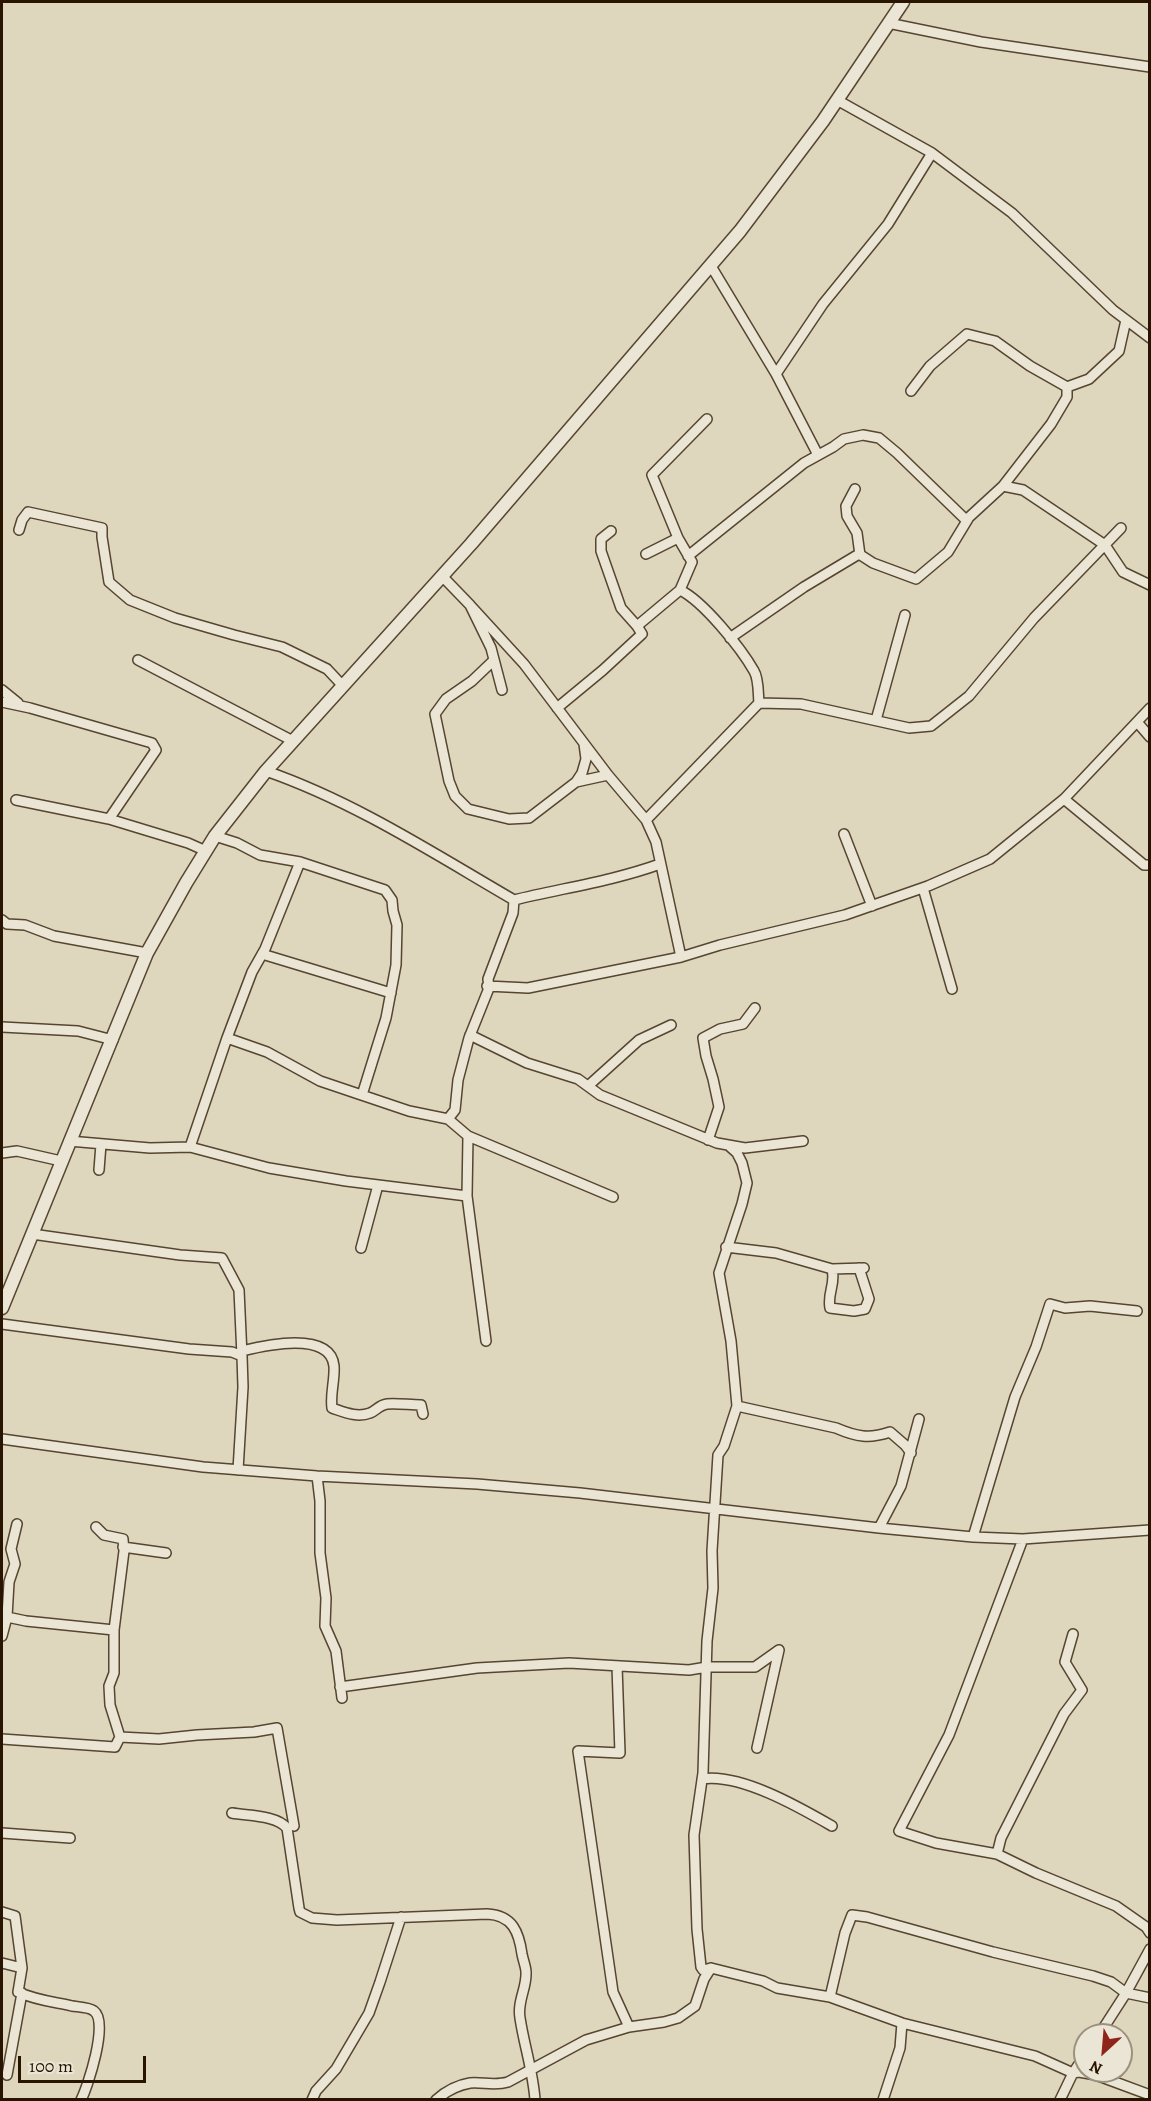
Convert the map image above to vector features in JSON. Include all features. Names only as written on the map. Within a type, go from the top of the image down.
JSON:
[{"type":"street","points":[[2,1308],[147,953],[215,836],[266,771],[570,431],[747,223],[837,100],[903,2]]},
{"type":"street","points":[[888,23],[981,42],[1149,67]]},
{"type":"street","points":[[837,100],[932,153],[1012,213],[1113,310],[1149,338]]},
{"type":"street","points":[[776,374],[823,304],[888,224],[932,153]]},
{"type":"street","points":[[711,266],[776,374],[819,455]]},
{"type":"street","points":[[912,391],[930,366],[967,334],[995,340],[1030,366],[1067,387],[1089,379],[1119,351],[1126,320]]},
{"type":"street","points":[[730,638],[804,587],[859,554],[873,563],[916,579],[948,552],[968,519],[1003,486],[1051,424],[1067,397],[1067,387]]},
{"type":"street","points":[[637,626],[680,590],[692,562],[678,538],[652,475],[707,419]]},
{"type":"street","points":[[688,556],[804,463],[844,439],[863,435],[879,438],[966,520],[968,519]]},
{"type":"street","points":[[1003,486],[1023,490],[1105,545],[1123,572],[1149,585]]},
{"type":"street","points":[[855,489],[846,506],[847,516],[857,532],[860,555]]},
{"type":"street","points":[[20,530],[22,520],[28,512],[102,528],[109,582],[130,600],[175,618],[282,647],[327,669],[344,686]]},
{"type":"street","points":[[646,820],[759,704],[801,704],[909,728],[931,726],[969,696],[1034,618],[1121,528]]},
{"type":"street","points":[[557,708],[642,634],[621,608],[601,551],[601,538],[611,531]]},
{"type":"street","points":[[646,554],[678,538]]},
{"type":"street","points":[[442,576],[524,664],[608,775],[646,820],[656,842],[681,957]]},
{"type":"street","points":[[680,590],[704,609],[730,638],[755,673],[759,704]]},
{"type":"street","points":[[470,605],[491,648],[502,690]]},
{"type":"street","points":[[876,720],[905,615]]},
{"type":"street","points":[[138,660],[293,741]]},
{"type":"street","points":[[494,660],[472,681],[446,699],[435,714],[449,781],[455,796],[468,809],[509,819],[529,818],[576,782],[582,773],[586,759],[584,744]]},
{"type":"street","points":[[2,690],[23,706]]},
{"type":"street","points":[[2,702],[152,743],[156,750],[109,819]]},
{"type":"street","points":[[488,986],[528,988],[681,957],[720,945],[845,915],[923,888],[990,859],[1064,799],[1149,708]]},
{"type":"street","points":[[1137,722],[1149,737]]},
{"type":"street","points":[[266,771],[303,783],[355,808],[514,900],[629,876],[660,864]]},
{"type":"street","points":[[576,782],[608,775]]},
{"type":"street","points":[[1064,799],[1144,865],[1149,865]]},
{"type":"street","points":[[16,800],[109,819],[188,843],[206,851]]},
{"type":"street","points":[[844,834],[872,906]]},
{"type":"street","points":[[215,836],[237,843],[260,855],[300,862],[386,890],[392,900],[397,934],[396,965],[386,1018],[362,1095]]},
{"type":"street","points":[[190,1147],[241,1000],[300,862]]},
{"type":"street","points":[[923,888],[952,989]]},
{"type":"street","points":[[448,1119],[455,1110],[458,1080],[470,1035],[513,913],[514,900]]},
{"type":"street","points":[[2,920],[7,924],[26,926],[63,938],[147,953]]},
{"type":"street","points":[[262,954],[391,993]]},
{"type":"street","points":[[708,1140],[719,1107],[714,1079],[705,1056],[703,1038],[720,1029],[743,1024],[755,1008]]},
{"type":"street","points":[[588,1086],[639,1040],[671,1025]]},
{"type":"street","points":[[2,1027],[78,1031],[113,1040]]},
{"type":"street","points":[[470,1035],[527,1063],[578,1079],[600,1095],[708,1140],[745,1148],[803,1141]]},
{"type":"street","points":[[227,1038],[267,1052],[320,1081],[409,1111],[448,1119],[468,1136],[613,1197]]},
{"type":"street","points":[[468,1136],[467,1196],[486,1341]]},
{"type":"street","points":[[69,1141],[150,1148],[190,1147],[269,1168],[467,1196]]},
{"type":"street","points":[[99,1170],[101,1144]]},
{"type":"street","points":[[436,2100],[462,2085],[471,2083],[499,2085],[586,2040],[629,2027],[678,2018],[689,2011],[698,2000],[706,1972],[699,1959],[694,1835],[702,1779],[714,1510],[718,1455],[736,1406],[732,1350],[719,1273],[747,1183],[742,1162],[737,1153],[728,1145]]},
{"type":"street","points":[[2,1153],[17,1151],[61,1161]]},
{"type":"street","points":[[361,1248],[378,1185]]},
{"type":"street","points":[[32,1234],[180,1255],[222,1257],[239,1290],[243,1387],[238,1470]]},
{"type":"street","points":[[726,1247],[776,1253],[832,1269],[862,1268],[869,1299],[865,1309],[854,1311],[830,1308],[828,1296],[835,1281],[832,1269]]},
{"type":"street","points":[[973,1537],[1015,1397],[1036,1347],[1050,1304],[1065,1308],[1090,1306],[1137,1311]]},
{"type":"street","points":[[2,1324],[242,1354],[280,1343],[301,1342],[327,1353],[334,1364],[332,1408],[358,1415],[371,1413],[387,1404],[421,1405],[423,1414]]},
{"type":"street","points":[[736,1406],[836,1428],[851,1435],[874,1438],[890,1432],[911,1453]]},
{"type":"street","points":[[879,1528],[901,1486],[919,1419]]},
{"type":"street","points":[[2,1439],[202,1467],[317,1476],[477,1484],[580,1493],[714,1510],[973,1537],[1023,1539],[1149,1530]]},
{"type":"street","points":[[317,1476],[320,1501],[320,1553],[326,1598],[325,1626],[336,1651],[342,1698]]},
{"type":"street","points":[[2,1635],[7,1617],[9,1582],[15,1564],[11,1549],[17,1524]]},
{"type":"street","points":[[2,1738],[115,1747],[120,1737],[110,1705],[109,1686],[114,1673],[114,1630],[123,1539],[104,1535],[96,1527]]},
{"type":"street","points":[[1023,1539],[949,1735],[899,1831],[936,1843],[997,1854],[1036,1874],[1116,1906],[1146,1927],[1149,1933]]},
{"type":"street","points":[[123,1547],[166,1553]]},
{"type":"street","points":[[7,1617],[114,1630]]},
{"type":"street","points":[[997,1854],[1001,1838],[1064,1714],[1082,1690],[1065,1662],[1073,1634]]},
{"type":"street","points":[[340,1687],[477,1668],[569,1663],[688,1670],[707,1667],[755,1667],[779,1650],[757,1748]]},
{"type":"street","points":[[617,1666],[620,1753],[578,1751],[613,1992],[629,2027]]},
{"type":"street","points":[[120,1737],[159,1739],[254,1732],[277,1728],[294,1826]]},
{"type":"street","points":[[702,1779],[724,1778],[770,1794],[832,1826]]},
{"type":"street","points":[[232,1813],[274,1820],[287,1828],[299,1908],[305,1915],[312,1918],[337,1920],[494,1914],[515,1928],[519,1934],[526,1973],[521,1995],[520,2017],[535,2100]]},
{"type":"street","points":[[2,1833],[70,1838]]},
{"type":"street","points":[[2,1912],[15,1916],[22,1968],[18,1992],[46,2001],[89,2009],[96,2013],[99,2019],[91,2076],[81,2100]]},
{"type":"street","points":[[830,1997],[845,1933],[852,1915],[1093,1976],[1111,1982],[1126,1993],[1149,1998]]},
{"type":"street","points":[[312,2100],[316,2091],[336,2069],[369,2013],[401,1917]]},
{"type":"street","points":[[1107,2023],[1126,1993],[1149,1949]]},
{"type":"street","points":[[2,1963],[22,1968]]},
{"type":"street","points":[[706,1972],[763,1981],[777,1988],[830,1997],[902,2023],[1035,2056],[1073,2073],[1060,2100]]},
{"type":"street","points":[[7,2075],[22,1993]]},
{"type":"street","points":[[883,2100],[900,2048],[902,2023]]},
{"type":"street","points":[[1117,2083],[1149,2095]]}]
